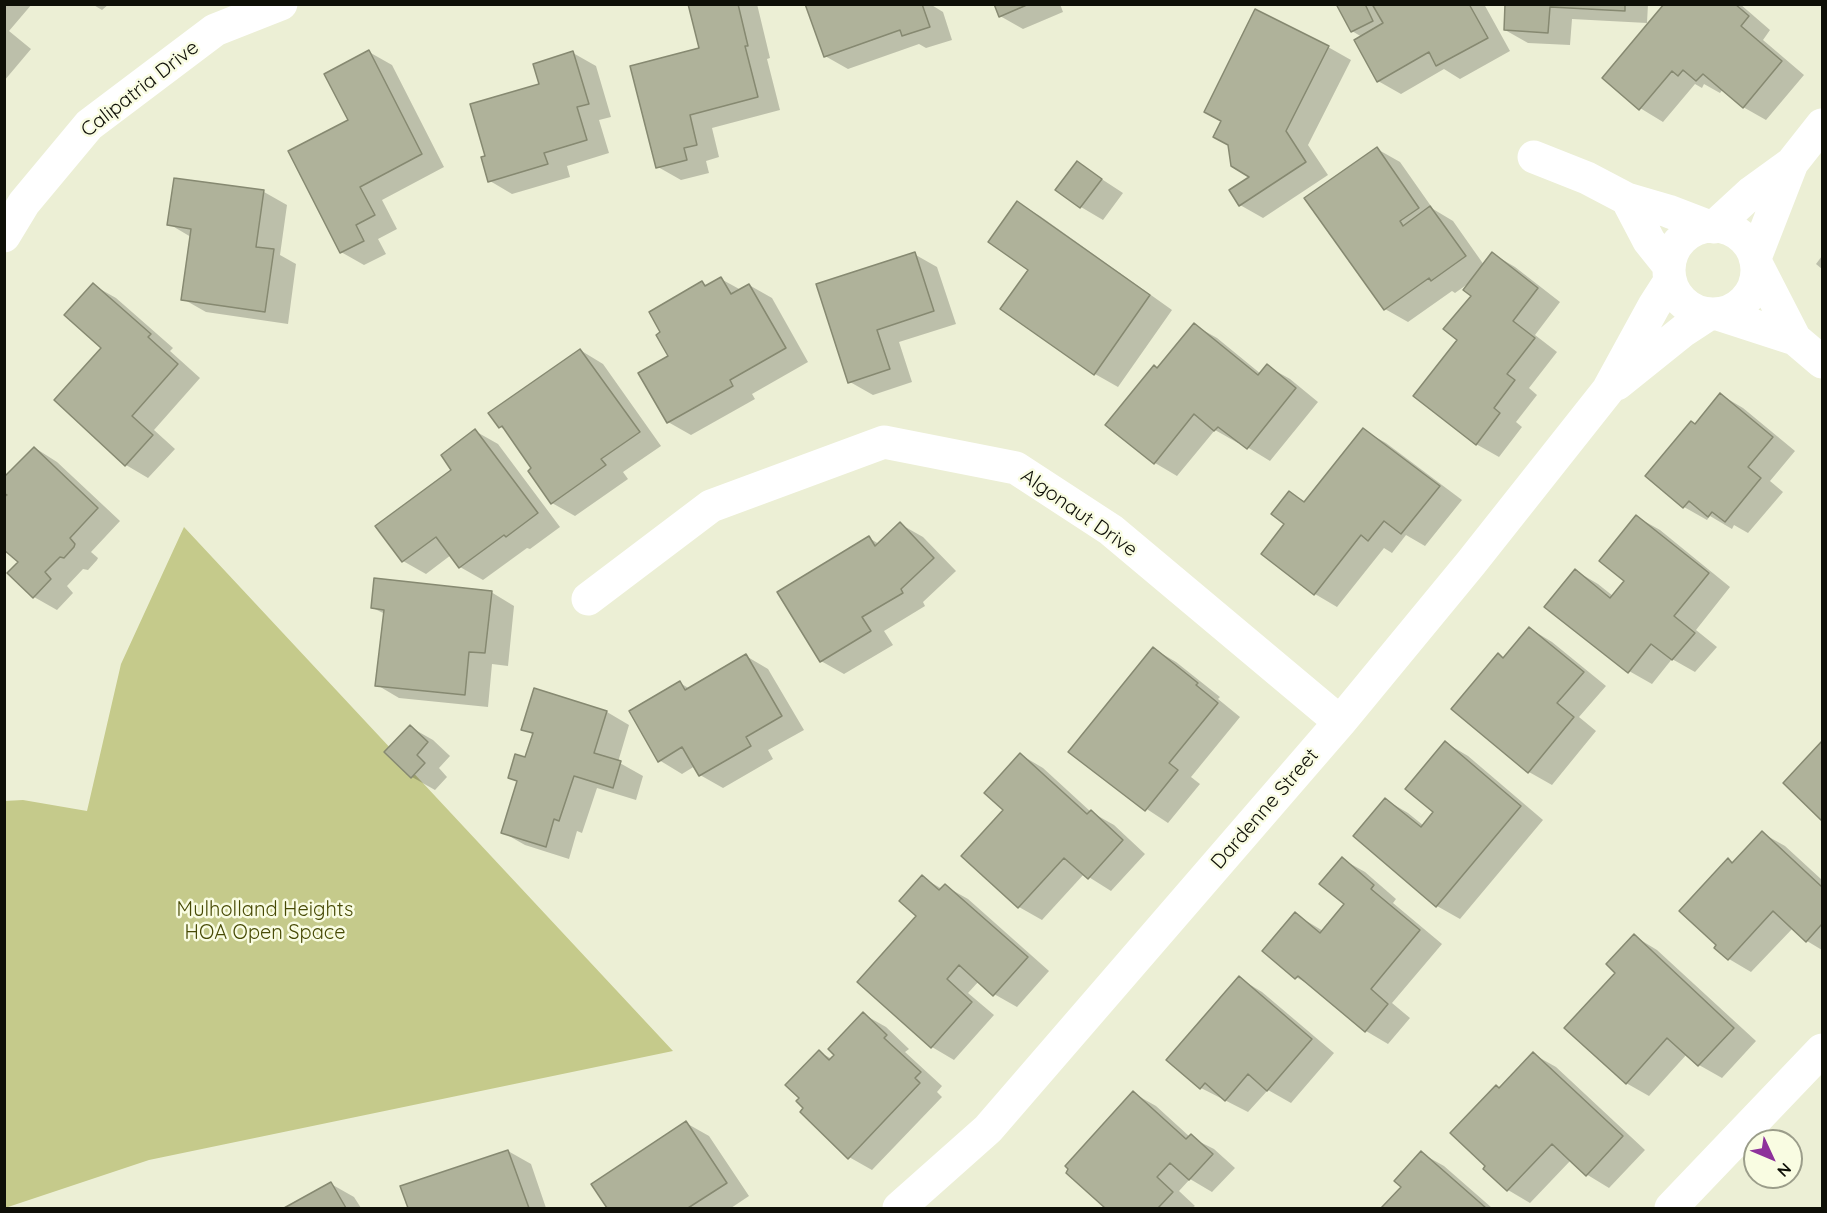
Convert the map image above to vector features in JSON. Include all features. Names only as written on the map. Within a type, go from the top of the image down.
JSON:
[{"type":"street","name":"Calipatria Drive","points":[[4,236],[24,203],[89,125],[215,30],[281,4]]},
{"type":"street","points":[[1669,273],[1673,251],[1682,239],[1694,230],[1710,226],[1792,163],[1822,125]]},
{"type":"street","points":[[1534,157],[1587,178],[1627,199],[1710,226],[1734,231],[1745,239],[1753,251],[1795,339],[1822,362]]},
{"type":"street","points":[[1627,199],[1669,273],[1676,295],[1686,306],[1699,313],[1729,312],[1742,304],[1752,293],[1757,278],[1756,261],[1792,163]]},
{"type":"street","name":"Dardenne Street","points":[[899,1209],[988,1129],[1340,722],[1471,563],[1608,390],[1669,273]]},
{"type":"street","points":[[1714,314],[1795,339]]},
{"type":"street","name":"Dardenne Street","points":[[1608,390],[1683,331],[1714,314]]},
{"type":"street","name":"Algonaut Drive","points":[[588,599],[711,506],[884,442],[1016,468],[1111,530],[1340,722]]},
{"type":"street","points":[[1671,1209],[1822,1050]]},
{"type":"green space","name":"Mulholland Heights HOA Open Space","points":[[184,527],[673,1051],[149,1160],[5,1208],[4,801],[23,800],[87,811],[121,664]]},
{"type":"building","points":[[688,4],[738,4],[748,46],[745,46],[758,97],[690,115],[697,145],[684,148],[687,160],[656,168],[630,66],[699,48]]},
{"type":"building","points":[[805,4],[922,4],[930,27],[902,36],[900,30],[824,57]]},
{"type":"building","points":[[994,4],[1029,4],[999,17]]},
{"type":"building","points":[[1336,4],[1365,4],[1373,21],[1351,32]]},
{"type":"building","points":[[1372,4],[1469,4],[1488,38],[1436,66],[1429,52],[1377,82],[1354,40],[1383,23]]},
{"type":"building","points":[[1505,4],[1625,4],[1625,11],[1550,7],[1548,33],[1504,30]]},
{"type":"building","points":[[1664,4],[1735,4],[1749,16],[1741,26],[1782,61],[1743,108],[1703,74],[1696,81],[1683,70],[1678,76],[1672,71],[1639,110],[1602,78]]},
{"type":"building","points":[[1255,9],[1329,46],[1286,131],[1306,162],[1239,206],[1229,190],[1249,177],[1231,166],[1228,145],[1213,137],[1221,121],[1204,112]]},
{"type":"building","points":[[369,50],[422,154],[360,187],[375,215],[356,225],[364,241],[340,253],[288,151],[348,120],[324,74]]},
{"type":"building","points":[[573,51],[589,104],[577,107],[587,140],[544,153],[548,164],[488,182],[481,157],[485,156],[470,104],[539,84],[533,64]]},
{"type":"building","points":[[1377,147],[1419,208],[1400,221],[1403,226],[1430,206],[1466,256],[1431,281],[1429,278],[1384,310],[1304,198]]},
{"type":"building","points":[[1077,161],[1102,179],[1080,208],[1055,190]]},
{"type":"building","points":[[174,178],[264,190],[256,247],[274,249],[265,312],[181,300],[191,229],[167,225]]},
{"type":"building","points":[[1017,201],[1150,295],[1094,375],[1000,309],[1028,270],[988,242]]},
{"type":"building","points":[[915,252],[934,311],[877,330],[890,369],[848,383],[816,284]]},
{"type":"building","points":[[1492,252],[1538,288],[1513,321],[1535,338],[1507,374],[1515,380],[1494,408],[1500,413],[1476,445],[1413,396],[1457,340],[1443,329],[1471,296],[1463,290]]},
{"type":"building","points":[[721,277],[731,294],[749,284],[786,348],[730,380],[733,386],[667,423],[638,373],[668,356],[656,335],[660,332],[649,312],[702,281],[705,286]]},
{"type":"building","points":[[93,283],[151,334],[148,337],[178,364],[132,416],[153,435],[125,466],[54,400],[101,348],[64,315]]},
{"type":"building","points":[[1194,323],[1258,375],[1267,364],[1296,388],[1247,449],[1218,427],[1214,431],[1194,414],[1154,464],[1105,425],[1154,365],[1157,368]]},
{"type":"building","points":[[580,349],[640,432],[601,459],[606,465],[551,504],[528,471],[531,468],[502,426],[499,428],[488,413]]},
{"type":"building","points":[[1720,393],[1773,437],[1748,467],[1761,478],[1725,522],[1712,512],[1708,517],[1689,501],[1683,508],[1645,476],[1691,421],[1695,424]]},
{"type":"building","points":[[1363,428],[1440,486],[1401,534],[1384,521],[1368,541],[1361,535],[1314,595],[1261,554],[1284,524],[1271,514],[1289,491],[1304,502]]},
{"type":"building","points":[[475,429],[538,513],[459,568],[436,537],[402,562],[375,526],[451,470],[441,455]]},
{"type":"building","points":[[34,447],[98,508],[70,538],[75,544],[74,547],[64,558],[60,557],[45,572],[51,579],[33,598],[7,573],[18,562],[4,550],[4,497],[7,495],[4,493],[4,477]]},
{"type":"building","points":[[1636,515],[1709,573],[1674,616],[1695,633],[1672,660],[1651,644],[1628,673],[1544,607],[1575,569],[1610,598],[1624,581],[1599,561]]},
{"type":"building","points":[[900,522],[934,558],[901,589],[903,593],[862,617],[871,631],[820,662],[777,592],[869,536],[875,546]]},
{"type":"building","points":[[374,578],[492,591],[485,653],[469,652],[465,695],[375,686],[384,610],[371,608]]},
{"type":"building","points":[[1529,627],[1584,672],[1557,703],[1574,717],[1528,773],[1451,709],[1498,653],[1503,658]]},
{"type":"building","points":[[1153,647],[1198,683],[1196,685],[1218,703],[1169,763],[1178,770],[1145,811],[1068,752]]},
{"type":"building","points":[[746,654],[782,716],[746,737],[751,746],[699,776],[682,747],[658,762],[629,711],[680,681],[685,690]]},
{"type":"building","points":[[534,688],[607,711],[594,753],[621,761],[613,788],[574,776],[559,821],[554,819],[546,847],[501,833],[517,781],[508,778],[515,754],[525,757],[533,733],[521,730]]},
{"type":"building","points":[[410,725],[428,742],[417,755],[425,763],[411,778],[384,752]]},
{"type":"building","points":[[1445,741],[1521,806],[1436,907],[1353,836],[1385,798],[1421,827],[1433,812],[1405,789]]},
{"type":"building","points":[[1822,741],[1822,821],[1783,783]]},
{"type":"building","points":[[1020,753],[1087,814],[1091,810],[1123,840],[1088,879],[1064,858],[1018,908],[961,856],[1003,810],[984,793]]},
{"type":"building","points":[[1762,831],[1822,887],[1822,924],[1806,942],[1773,911],[1728,960],[1714,948],[1716,945],[1679,911],[1728,858],[1732,863]]},
{"type":"building","points":[[1342,857],[1374,885],[1371,889],[1420,930],[1371,989],[1388,1004],[1365,1032],[1298,976],[1295,979],[1262,951],[1295,912],[1320,933],[1344,904],[1319,884]]},
{"type":"building","points":[[922,875],[939,890],[945,884],[1028,957],[993,996],[959,965],[947,979],[972,1002],[931,1048],[857,982],[916,916],[899,901]]},
{"type":"building","points":[[1634,934],[1734,1028],[1698,1066],[1667,1038],[1626,1084],[1564,1028],[1615,973],[1606,964]]},
{"type":"building","points":[[1239,976],[1312,1039],[1267,1091],[1248,1074],[1225,1101],[1205,1083],[1200,1089],[1166,1060]]},
{"type":"building","points":[[863,1012],[887,1035],[884,1038],[921,1072],[915,1078],[920,1083],[848,1159],[800,1112],[803,1108],[796,1101],[799,1098],[785,1085],[819,1050],[829,1060],[834,1055],[828,1049]]},
{"type":"building","points":[[1533,1052],[1623,1136],[1586,1176],[1552,1144],[1507,1191],[1483,1169],[1485,1166],[1450,1133],[1496,1085],[1499,1088]]},
{"type":"building","points":[[1133,1091],[1186,1139],[1191,1134],[1213,1154],[1189,1180],[1170,1163],[1157,1177],[1173,1192],[1158,1208],[1105,1208],[1066,1173],[1068,1169],[1065,1166]]},
{"type":"building","points":[[686,1121],[727,1183],[688,1208],[607,1208],[591,1184]]},
{"type":"building","points":[[508,1150],[529,1208],[408,1208],[400,1186]]},
{"type":"building","points":[[1421,1151],[1486,1208],[1381,1208],[1401,1187],[1394,1181]]},
{"type":"building","points":[[331,1182],[346,1208],[284,1208]]}]
